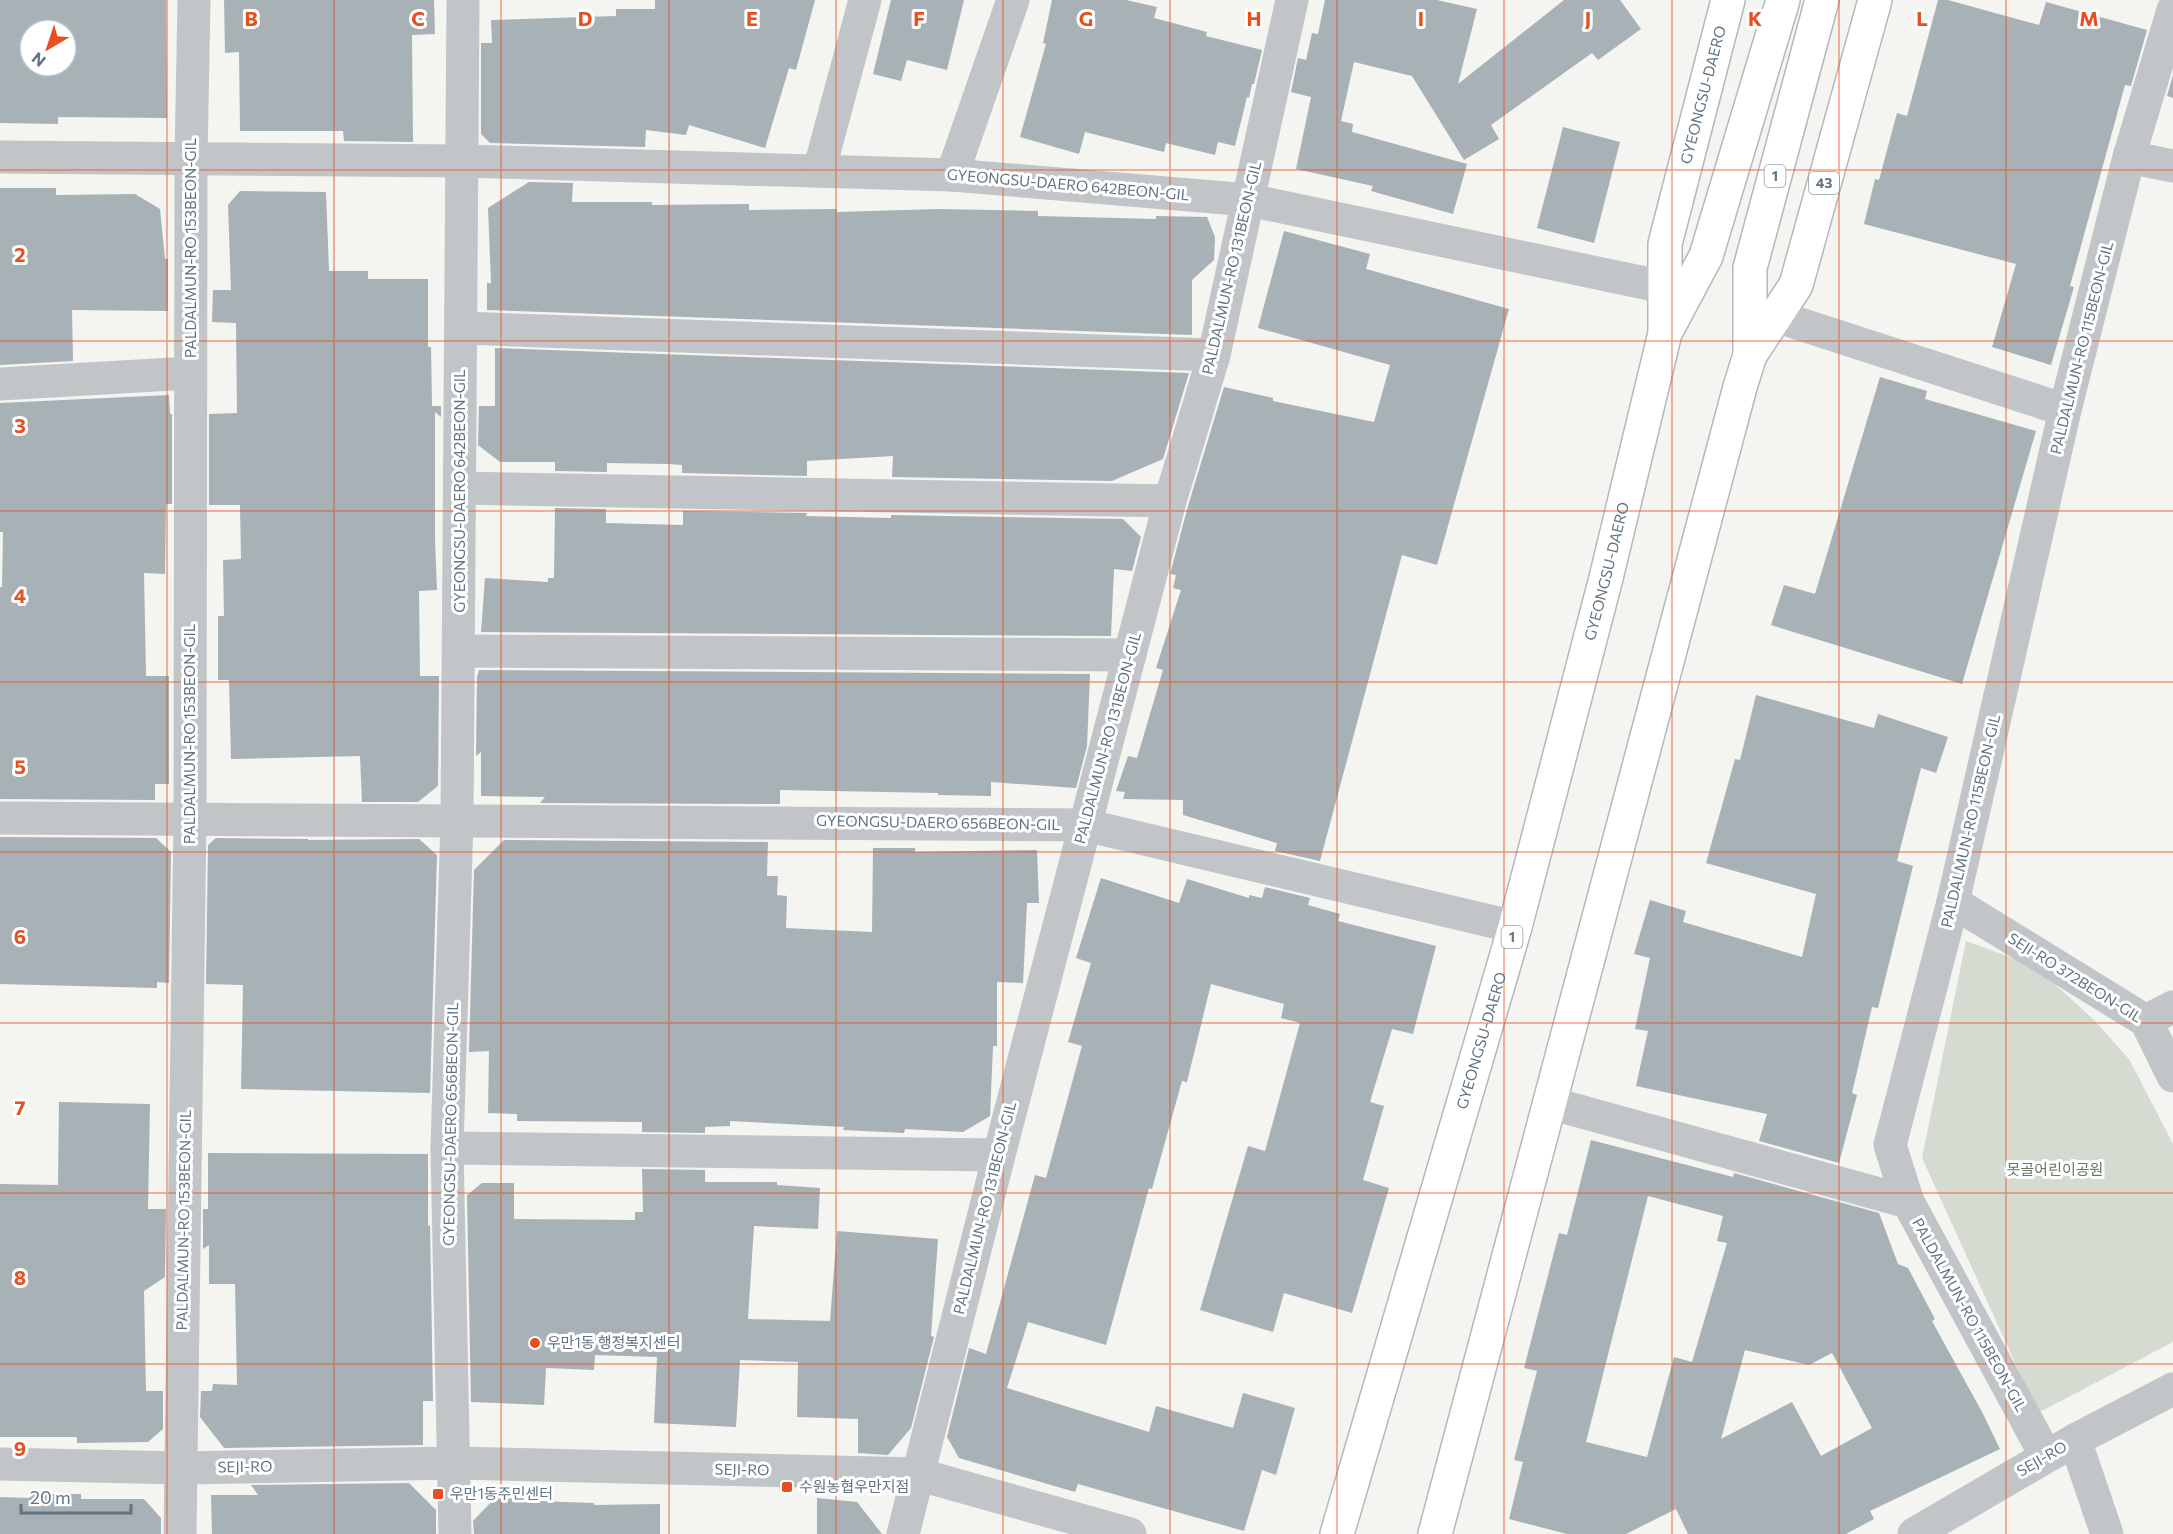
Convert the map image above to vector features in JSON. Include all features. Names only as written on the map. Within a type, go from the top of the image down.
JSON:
[{"type":"main road","name":"GYEONGSU-DAERO","points":[[1665,333],[1665,244],[1728,0]]},
{"type":"main road","name":"GYEONGSU-DAERO","points":[[1337,1534],[1515,927],[1606,578],[1665,333],[1706,256],[1783,0]]},
{"type":"main road","name":"1","points":[[1435,1534],[1750,355],[1750,268],[1822,0]]},
{"type":"main road","name":"43","points":[[1750,355],[1796,285],[1875,0]]},
{"type":"street","name":"PALDALMUN-RO 153BEON-GIL","points":[[181,1468],[190,819],[190,159],[194,0]]},
{"type":"street","name":"GYEONGSU-DAERO 642BEON-GIL","points":[[458,820],[463,0]]},
{"type":"street","points":[[819,171],[865,0]]},
{"type":"street","points":[[952,175],[1012,0]]},
{"type":"street","name":"PALDALMUN-RO 131BEON-GIL","points":[[903,1534],[999,1155],[1170,501],[1214,356],[1292,0]]},
{"type":"street","name":"PALDALMUN-RO 115BEON-GIL","points":[[2046,1456],[1908,1202],[1890,1145],[1953,902],[2065,410],[2129,157],[2173,10]]},
{"type":"street","name":"GYEONGSU-DAERO 642BEON-GIL","points":[[0,157],[462,161],[952,175],[1249,200],[1664,287]]},
{"type":"street","points":[[2129,157],[2173,166]]},
{"type":"street","points":[[1775,316],[2065,410]]},
{"type":"street","points":[[461,328],[1214,356]]},
{"type":"street","points":[[0,384],[190,373]]},
{"type":"street","points":[[460,488],[1170,501]]},
{"type":"street","points":[[459,651],[1130,655]]},
{"type":"street","name":"GYEONGSU-DAERO 656BEON-GIL","points":[[0,818],[1085,825],[1515,927]]},
{"type":"street","name":"GYEONGSU-DAERO 656BEON-GIL","points":[[454,1463],[447,1148],[458,820]]},
{"type":"street","name":"SEJI-RO 372BEON-GIL","points":[[1953,902],[2159,1014],[2173,1076]]},
{"type":"street","points":[[1550,1104],[1908,1202]]},
{"type":"street","points":[[447,1148],[999,1155]]},
{"type":"street","name":"SEJI-RO","points":[[1914,1534],[2074,1440],[2173,1389]]},
{"type":"street","points":[[2074,1440],[2107,1534]]},
{"type":"street","points":[[454,1463],[455,1534]]},
{"type":"street","name":"SEJI-RO","points":[[0,1464],[181,1468],[454,1463],[917,1474],[1130,1534]]},
{"type":"street","points":[[180,1534],[181,1468]]},
{"type":"green space","name":"못골어린이공원","points":[[1966,941],[2035,966],[2095,1021],[2129,1059],[2173,1144],[2173,1342],[2038,1413],[1922,1158]]},
{"type":"building","points":[[0,0],[166,0],[167,118],[58,117],[58,124],[0,123]]},
{"type":"building","points":[[224,0],[434,0],[435,34],[412,35],[413,142],[344,141],[343,131],[240,131],[239,52],[225,53]]},
{"type":"building","points":[[655,0],[815,0],[796,70],[789,68],[765,148],[689,125],[686,135],[646,130],[645,147],[490,143],[481,134],[481,43],[492,43],[491,20],[616,16],[616,9],[655,9]]},
{"type":"building","points":[[891,0],[964,0],[947,70],[907,60],[901,81],[873,74]]},
{"type":"building","points":[[1052,0],[1126,0],[1157,7],[1154,18],[1207,32],[1206,36],[1262,50],[1235,146],[1218,142],[1215,155],[1166,143],[1164,152],[1085,132],[1079,154],[1020,137],[1046,44],[1043,43]]},
{"type":"building","points":[[1325,0],[1437,0],[1477,9],[1458,84],[1564,0],[1620,0],[1641,29],[1598,60],[1592,53],[1491,125],[1499,139],[1464,160],[1412,76],[1354,62],[1341,121],[1353,124],[1352,132],[1467,164],[1453,214],[1371,191],[1373,186],[1296,169],[1311,97],[1291,92],[1298,58],[1306,60],[1312,33],[1318,34]]},
{"type":"building","points":[[1938,0],[1948,0],[2039,25],[2046,2],[2147,30],[2131,86],[2125,85],[2070,286],[2074,287],[2051,365],[1992,347],[2016,264],[1864,224],[1875,179],[1879,180],[1897,113],[1907,116]]},
{"type":"building","points":[[2173,75],[2173,98],[2167,96]]},
{"type":"building","points":[[1563,127],[1620,142],[1594,243],[1537,228]]},
{"type":"building","points":[[529,182],[573,183],[572,202],[652,202],[652,205],[749,204],[749,210],[837,209],[837,212],[939,209],[1038,211],[1038,216],[1156,219],[1156,216],[1207,217],[1215,237],[1214,260],[1192,280],[1192,335],[487,310],[487,283],[491,283],[488,208]]},
{"type":"building","points":[[0,188],[56,188],[56,195],[135,194],[160,209],[165,259],[168,259],[168,311],[72,310],[73,361],[0,365]]},
{"type":"building","points":[[240,191],[326,192],[329,271],[368,271],[368,279],[428,279],[428,347],[431,347],[432,406],[441,406],[441,417],[435,412],[437,590],[419,591],[420,676],[439,676],[438,786],[418,802],[362,802],[360,756],[231,759],[229,680],[218,680],[218,616],[224,616],[223,560],[241,559],[240,505],[209,505],[209,414],[237,413],[236,323],[212,322],[213,290],[231,290],[228,205]]},
{"type":"building","points":[[1284,231],[1370,254],[1366,269],[1509,309],[1437,565],[1402,555],[1320,861],[1275,851],[1277,843],[1183,815],[1183,800],[1123,799],[1125,792],[1116,791],[1128,756],[1137,758],[1163,670],[1156,668],[1181,590],[1173,588],[1176,575],[1170,574],[1224,387],[1273,398],[1273,401],[1374,422],[1390,365],[1258,328]]},
{"type":"building","points":[[495,348],[1189,373],[1163,459],[1112,481],[892,477],[893,456],[807,461],[807,476],[682,473],[682,465],[668,464],[607,463],[607,472],[555,471],[555,462],[500,462],[478,445],[479,406],[495,406]]},
{"type":"building","points":[[1880,377],[1927,391],[1925,399],[2036,431],[1962,684],[1771,625],[1784,585],[1815,594]]},
{"type":"building","points":[[169,395],[170,414],[172,414],[172,504],[166,504],[165,574],[144,573],[146,676],[169,676],[169,784],[155,784],[155,800],[0,799],[0,587],[2,587],[3,532],[0,532],[0,403]]},
{"type":"building","points":[[555,508],[606,509],[606,523],[683,525],[683,511],[807,513],[806,516],[891,518],[891,515],[1123,519],[1141,537],[1132,571],[1114,569],[1111,636],[481,632],[485,578],[548,582],[548,578],[554,578]]},
{"type":"building","points":[[479,670],[1090,674],[1087,746],[1076,788],[991,782],[991,796],[780,790],[780,804],[540,803],[545,797],[481,796],[481,752],[476,756]]},
{"type":"building","points":[[1756,695],[1874,728],[1878,714],[1948,737],[1936,773],[1921,768],[1897,861],[1913,866],[1878,1008],[1872,1007],[1852,1093],[1857,1095],[1839,1163],[1759,1141],[1767,1114],[1636,1086],[1648,1031],[1635,1029],[1650,958],[1634,954],[1650,900],[1686,911],[1683,922],[1802,957],[1816,894],[1706,863],[1735,759],[1740,760]]},
{"type":"building","points":[[0,837],[156,838],[171,852],[169,983],[157,982],[157,988],[0,984]]},
{"type":"building","points":[[216,838],[419,839],[437,855],[430,1093],[241,1089],[243,985],[206,984],[208,845]]},
{"type":"building","points":[[504,840],[768,842],[767,876],[778,876],[777,895],[787,896],[786,928],[872,932],[873,848],[915,848],[915,852],[1037,850],[1039,903],[1027,903],[1023,983],[997,982],[997,1046],[993,1046],[990,1116],[963,1132],[905,1129],[904,1133],[843,1130],[844,1127],[730,1121],[730,1126],[705,1127],[705,1133],[642,1132],[642,1122],[517,1121],[517,1114],[488,1113],[489,1051],[469,1052],[474,870]]},
{"type":"building","points":[[1101,878],[1179,903],[1187,879],[1249,898],[1249,895],[1262,898],[1265,887],[1310,898],[1308,905],[1340,914],[1338,921],[1436,946],[1413,1034],[1392,1029],[1370,1102],[1384,1106],[1363,1180],[1389,1188],[1352,1313],[1284,1293],[1273,1332],[1200,1310],[1248,1146],[1265,1151],[1300,1023],[1281,1018],[1284,1004],[1211,984],[1187,1082],[1182,1081],[1152,1189],[1149,1188],[1106,1345],[1028,1322],[1007,1388],[1149,1432],[1156,1406],[1233,1428],[1243,1393],[1295,1408],[1276,1475],[1262,1470],[1244,1531],[1078,1484],[1075,1492],[959,1458],[947,1437],[969,1348],[986,1354],[1035,1175],[1046,1178],[1082,1046],[1068,1042],[1091,963],[1076,958]]},
{"type":"building","points":[[59,1102],[150,1104],[148,1209],[166,1209],[165,1277],[144,1291],[146,1391],[163,1391],[163,1429],[148,1442],[77,1443],[77,1437],[0,1437],[0,1184],[58,1185]]},
{"type":"building","points":[[1591,1140],[1733,1177],[1734,1173],[1879,1213],[1898,1264],[1908,1268],[1935,1319],[1932,1321],[2000,1449],[1870,1511],[1874,1519],[1846,1534],[1688,1534],[1676,1509],[1626,1534],[1567,1534],[1509,1519],[1523,1462],[1514,1460],[1537,1371],[1524,1368],[1559,1233],[1567,1235]],"holes":[[[1648,1196],[1723,1216],[1717,1241],[1727,1243],[1692,1362],[1674,1357],[1647,1457],[1586,1442]],[[1745,1350],[1809,1365],[1832,1353],[1872,1428],[1821,1456],[1792,1402],[1721,1439]]]},
{"type":"building","points":[[208,1153],[428,1154],[433,1401],[423,1401],[423,1445],[224,1448],[200,1417],[201,1391],[212,1391],[213,1384],[237,1385],[235,1284],[209,1284],[209,1245],[203,1249],[203,1209],[208,1209]]},
{"type":"building","points":[[642,1169],[705,1170],[705,1182],[777,1182],[777,1185],[820,1188],[818,1229],[754,1226],[748,1319],[830,1321],[837,1231],[938,1239],[931,1336],[934,1337],[911,1428],[888,1455],[858,1453],[858,1419],[797,1417],[798,1362],[740,1360],[736,1427],[654,1423],[657,1357],[595,1355],[594,1370],[546,1368],[544,1405],[471,1402],[467,1195],[482,1183],[514,1183],[514,1219],[635,1220],[635,1212],[643,1212]]},
{"type":"building","points":[[409,1483],[436,1510],[436,1534],[212,1534],[211,1495],[258,1495],[251,1485]]},
{"type":"building","points":[[29,1494],[81,1494],[81,1499],[144,1499],[161,1518],[161,1534],[0,1534],[0,1497],[29,1498]]},
{"type":"building","points":[[495,1498],[594,1503],[594,1505],[660,1504],[660,1534],[474,1534],[473,1521]]},
{"type":"building","points":[[817,1498],[857,1502],[882,1534],[817,1534]]},
{"type":"place","name":"우만1동 행정복지센터","points":[[535,1343]]},
{"type":"place","name":"수원농협우만지점","points":[[787,1487]]},
{"type":"place","name":"우만1동주민센터","points":[[438,1494]]}]
